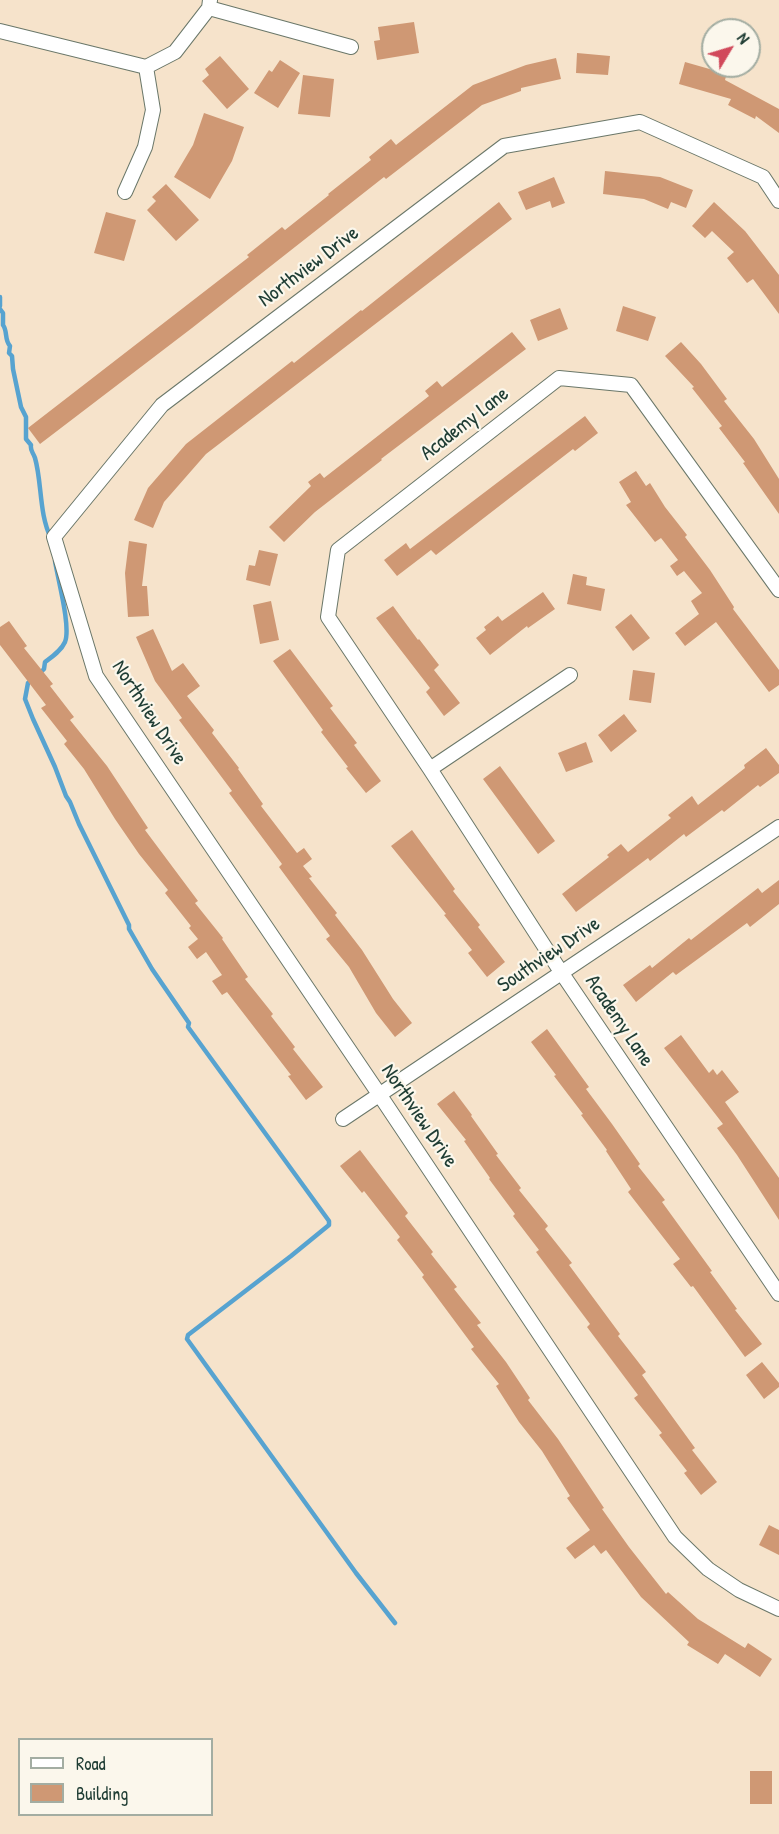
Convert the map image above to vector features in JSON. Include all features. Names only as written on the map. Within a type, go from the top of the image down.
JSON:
[{"type":"street","points":[[0,31],[147,67],[175,52],[209,4],[351,47]]},
{"type":"street","points":[[125,192],[145,147],[153,110],[147,67]]},
{"type":"street","name":"Northview Drive","points":[[779,201],[763,177],[640,122],[504,146],[162,405],[54,537],[96,676],[379,1094],[675,1538],[708,1569],[739,1590],[779,1610]]},
{"type":"street","name":"Academy Lane","points":[[779,590],[631,385],[559,378],[338,550],[328,617],[561,972],[779,1294]]},
{"type":"street","points":[[429,769],[570,675]]},
{"type":"street","name":"Southview Drive","points":[[343,1119],[779,827]]},
{"type":"building","points":[[414,22],[419,53],[377,60],[374,41],[380,40],[378,27]]},
{"type":"building","points":[[577,53],[610,56],[608,75],[576,73]]},
{"type":"building","points":[[220,56],[249,89],[227,109],[202,81],[209,75],[205,69]]},
{"type":"building","points":[[556,58],[561,79],[521,88],[521,91],[482,105],[386,179],[384,177],[40,444],[28,428],[249,257],[247,255],[282,227],[285,230],[329,195],[371,160],[369,157],[391,139],[396,145],[473,85],[526,65]]},
{"type":"building","points":[[280,60],[300,73],[278,108],[254,93],[269,70],[272,72]]},
{"type":"building","points":[[685,62],[701,67],[701,78],[726,78],[725,80],[779,109],[779,133],[756,116],[755,119],[728,105],[731,99],[679,84]]},
{"type":"building","points":[[303,75],[334,79],[330,117],[298,114]]},
{"type":"building","points":[[204,113],[244,127],[232,161],[210,199],[174,177],[193,145]]},
{"type":"building","points":[[605,171],[660,177],[693,190],[686,208],[671,202],[668,209],[644,199],[603,194]]},
{"type":"building","points":[[554,177],[565,203],[552,208],[550,201],[526,210],[518,192]]},
{"type":"building","points":[[166,184],[199,220],[176,241],[147,210],[156,201],[152,197]]},
{"type":"building","points":[[499,202],[512,219],[206,454],[164,502],[153,528],[134,520],[148,488],[186,444],[292,361],[294,363],[362,311]]},
{"type":"building","points":[[714,202],[745,231],[779,275],[779,314],[753,279],[747,283],[727,258],[734,252],[712,231],[705,238],[692,226]]},
{"type":"building","points":[[106,212],[136,220],[124,261],[94,253]]},
{"type":"building","points":[[623,306],[656,317],[648,341],[616,331]]},
{"type":"building","points":[[560,308],[568,329],[538,341],[530,320]]},
{"type":"building","points":[[512,332],[526,349],[381,459],[315,512],[284,542],[269,527],[311,486],[308,482],[320,473],[324,478],[429,396],[425,391],[437,381],[442,387]]},
{"type":"building","points":[[681,342],[727,399],[724,401],[754,439],[779,479],[779,514],[743,463],[745,462],[719,428],[722,426],[692,388],[694,387],[665,356]]},
{"type":"building","points":[[585,416],[598,433],[575,451],[573,449],[436,555],[431,550],[397,576],[384,560],[406,543],[410,549]]},
{"type":"building","points":[[636,471],[646,486],[650,483],[687,535],[685,537],[710,570],[734,607],[733,609],[779,670],[779,685],[769,692],[716,622],[685,646],[675,633],[699,614],[691,601],[702,593],[684,571],[677,576],[670,566],[678,560],[661,538],[655,542],[626,505],[631,502],[619,482]]},
{"type":"building","points":[[129,541],[147,544],[142,586],[147,586],[149,616],[128,617],[125,573]]},
{"type":"building","points":[[259,550],[278,554],[270,586],[246,580],[249,565],[255,566]]},
{"type":"building","points":[[573,574],[587,577],[586,585],[605,589],[601,611],[567,604]]},
{"type":"building","points":[[543,592],[555,609],[528,628],[527,626],[490,655],[476,638],[486,630],[484,627],[498,616],[502,621]]},
{"type":"building","points":[[271,601],[279,640],[260,644],[253,605]]},
{"type":"building","points":[[393,606],[439,665],[434,670],[460,703],[444,716],[426,692],[430,688],[376,618]]},
{"type":"building","points":[[631,614],[650,638],[633,651],[615,627]]},
{"type":"building","points":[[9,621],[27,646],[24,648],[53,684],[50,686],[74,717],[70,720],[107,766],[148,828],[145,830],[198,901],[195,903],[223,938],[248,977],[245,979],[273,1014],[271,1016],[295,1047],[293,1049],[323,1087],[306,1100],[288,1076],[291,1075],[227,992],[222,995],[212,981],[222,975],[206,952],[197,959],[188,947],[198,939],[189,928],[191,926],[165,893],[168,890],[139,854],[84,769],[64,744],[67,741],[41,708],[46,705],[0,645],[0,627]]},
{"type":"building","points":[[153,629],[172,671],[183,663],[200,686],[187,696],[214,730],[212,733],[239,768],[263,804],[261,806],[297,853],[304,848],[312,859],[303,866],[312,877],[309,878],[337,913],[335,915],[412,1023],[395,1037],[376,1013],[349,967],[326,939],[330,936],[279,867],[282,864],[229,793],[232,791],[179,720],[182,718],[155,681],[136,637]]},
{"type":"building","points":[[290,649],[333,706],[330,708],[357,743],[354,745],[381,781],[366,793],[346,768],[348,767],[321,732],[323,730],[273,661]]},
{"type":"building","points":[[633,670],[655,673],[651,703],[629,700]]},
{"type":"building","points":[[624,714],[637,731],[611,752],[598,735]]},
{"type":"building","points":[[586,742],[593,762],[566,772],[558,753]]},
{"type":"building","points":[[766,748],[779,765],[779,773],[760,787],[758,785],[724,812],[722,810],[686,837],[684,834],[650,861],[648,858],[576,912],[562,894],[609,857],[607,855],[621,844],[628,852],[671,818],[668,815],[692,796],[698,805],[745,768],[744,765]]},
{"type":"building","points":[[500,766],[555,841],[538,854],[483,779]]},
{"type":"building","points":[[412,830],[455,889],[453,891],[480,925],[478,927],[505,962],[487,977],[468,953],[472,950],[444,915],[446,914],[391,846]]},
{"type":"building","points":[[779,880],[779,904],[750,927],[747,923],[676,975],[673,972],[636,1002],[623,985],[650,965],[652,968],[689,938],[691,940],[758,888],[762,893]]},
{"type":"building","points":[[547,1029],[589,1087],[586,1089],[640,1164],[638,1166],[665,1200],[662,1202],[712,1271],[710,1272],[737,1309],[735,1310],[762,1344],[745,1357],[693,1286],[691,1287],[673,1264],[680,1259],[628,1192],[631,1189],[607,1150],[531,1042]]},
{"type":"building","points":[[681,1035],[709,1073],[713,1069],[717,1075],[722,1070],[739,1092],[725,1102],[779,1178],[779,1220],[717,1128],[723,1124],[664,1048]]},
{"type":"building","points":[[454,1091],[498,1154],[496,1155],[521,1188],[519,1190],[548,1226],[545,1229],[572,1263],[569,1265],[646,1372],[642,1375],[695,1448],[692,1450],[717,1482],[701,1495],[684,1473],[687,1471],[659,1435],[662,1433],[634,1398],[638,1395],[587,1327],[590,1324],[536,1252],[539,1250],[513,1216],[515,1214],[489,1179],[464,1141],[466,1140],[437,1104]]},
{"type":"building","points":[[360,1150],[408,1213],[405,1216],[457,1287],[454,1289],[481,1323],[477,1325],[506,1362],[530,1398],[528,1400],[558,1439],[629,1547],[666,1594],[668,1592],[698,1619],[745,1648],[748,1643],[772,1659],[760,1677],[725,1654],[718,1664],[687,1645],[689,1642],[641,1597],[606,1550],[601,1554],[594,1545],[575,1559],[566,1548],[590,1530],[567,1498],[570,1496],[542,1451],[519,1422],[496,1386],[499,1384],[471,1349],[474,1347],[397,1240],[400,1237],[364,1191],[362,1193],[340,1166]]},
{"type":"building","points":[[762,1362],[779,1383],[779,1387],[764,1399],[746,1375]]},
{"type":"building","points":[[769,1525],[779,1530],[779,1555],[759,1545]]},
{"type":"building","points":[[750,1771],[772,1771],[772,1804],[750,1804]]},
{"type":"waterway","points":[[0,297],[0,306]]},
{"type":"waterway","points":[[0,309],[3,313],[3,325],[10,346],[9,353],[12,356],[21,407],[26,417],[26,439],[31,445],[35,458],[44,519],[51,538]]},
{"type":"waterway","points":[[40,673],[44,669],[45,662],[63,645],[66,635],[65,615],[55,561]]},
{"type":"waterway","points":[[33,679],[28,683],[25,699],[66,796],[129,929],[152,969],[189,1023],[188,1027],[329,1221],[329,1225],[188,1335],[187,1339],[356,1573],[395,1623]]}]
